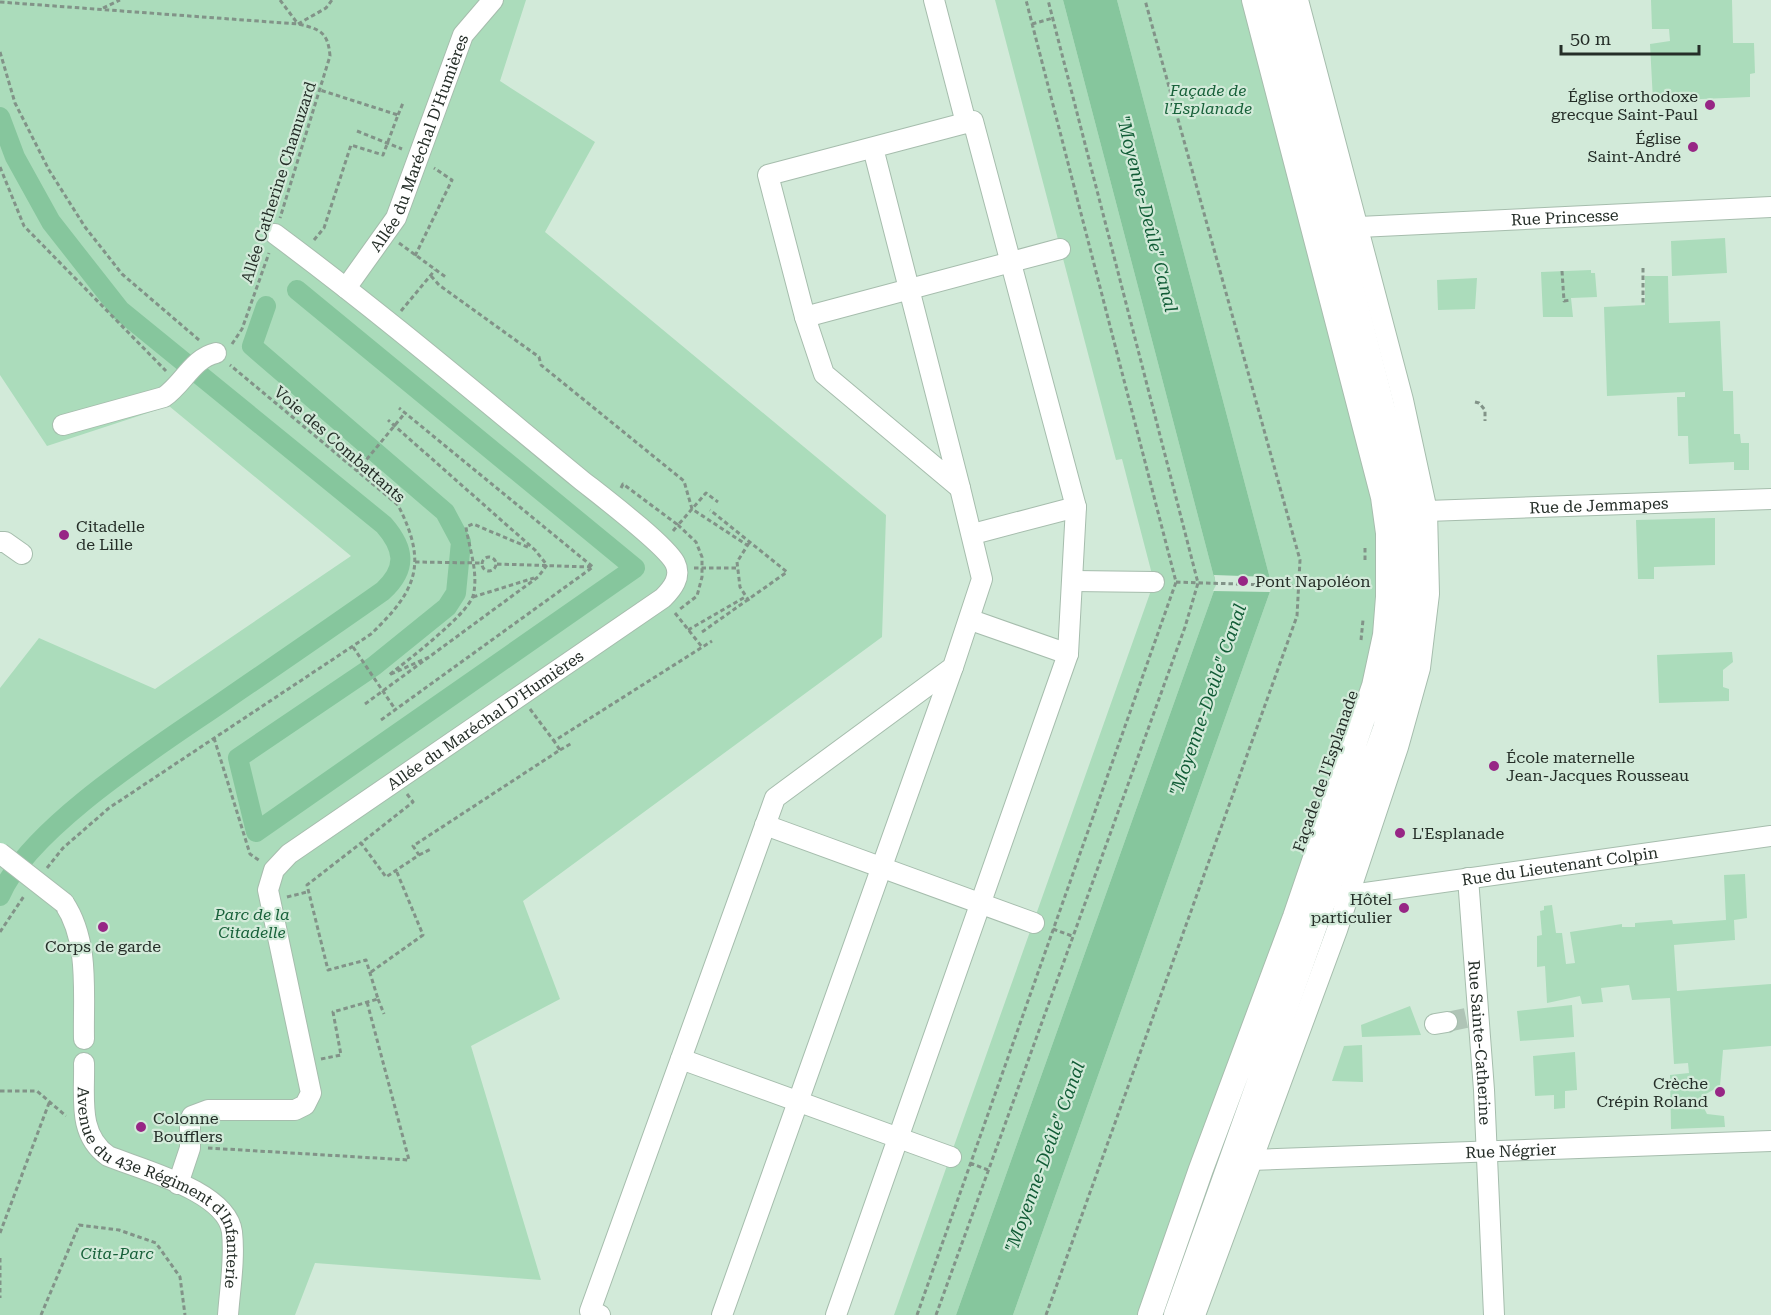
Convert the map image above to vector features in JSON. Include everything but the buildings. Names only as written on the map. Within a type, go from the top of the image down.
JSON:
[{"type":"main road","name":"Façade de l'Esplanade","points":[[1150,1315],[1300,901],[1378,669],[1387,615],[1388,542],[1381,487],[1254,0]]},
{"type":"main road","points":[[1176,1315],[1337,897],[1398,685],[1409,608],[1410,532],[1396,454],[1277,0]]},
{"type":"street","name":"Allée du Maréchal D'Humières","points":[[346,288],[396,218],[463,35],[493,0]]},
{"type":"street","points":[[934,0],[966,123]]},
{"type":"street","points":[[1195,1315],[1250,1160],[1337,897],[1398,747],[1420,668],[1429,594],[1427,511],[1403,400],[1298,0]]},
{"type":"street","points":[[836,1315],[1068,654],[1074,581],[1076,507],[972,121],[768,175],[805,317],[824,374],[960,488]]},
{"type":"street","points":[[722,1315],[971,620],[982,579],[973,534],[873,148]]},
{"type":"street","name":"Rue Princesse","points":[[1359,227],[1771,207]]},
{"type":"street","name":"Allée du Maréchal D'Humières","points":[[274,870],[289,854],[663,598],[672,589],[677,578],[674,560],[609,503],[346,288],[275,234]]},
{"type":"street","points":[[805,317],[1060,249]]},
{"type":"street","points":[[63,425],[164,397],[195,370]]},
{"type":"street","name":"Rue de Jemmapes","points":[[1427,511],[1771,500]]},
{"type":"street","points":[[973,534],[1076,507]]},
{"type":"street","points":[[0,542],[5,542],[22,554]]},
{"type":"street","points":[[1074,581],[1154,582]]},
{"type":"street","points":[[971,620],[1068,654]]},
{"type":"street","points":[[600,1315],[590,1311],[775,798],[953,667]]},
{"type":"street","points":[[765,825],[1034,922]]},
{"type":"street","name":"Rue du Lieutenant Colpin","points":[[1300,901],[1771,836]]},
{"type":"street","points":[[0,853],[64,903],[74,917],[82,946],[84,1039]]},
{"type":"street","points":[[178,1184],[190,1148],[192,1116],[208,1110],[295,1110],[305,1105],[311,1093],[268,890],[274,870]]},
{"type":"street","name":"Rue Sainte-Catherine","points":[[1468,878],[1456,1020],[1486,1150],[1494,1315]]},
{"type":"street","points":[[681,1059],[951,1157]]},
{"type":"street","name":"Avenue du 43e Régiment d'Infanterie","points":[[84,1063],[86,1132],[97,1148],[108,1156],[200,1193],[226,1216],[232,1231],[228,1315]]},
{"type":"street","name":"Rue Négrier","points":[[1250,1160],[1771,1141]]},
{"type":"path","points":[[101,9],[120,0]]},
{"type":"path","name":"Allée Catherine Chamuzard","points":[[280,0],[298,24]]},
{"type":"path","points":[[298,24],[326,8],[332,0]]},
{"type":"path","points":[[936,1315],[1185,627],[1198,583],[1048,0]]},
{"type":"path","points":[[1046,1315],[1297,616],[1300,560],[1145,0]]},
{"type":"path","name":"Allée Catherine Chamuzard","points":[[0,2],[298,24],[317,28],[329,41],[330,56],[320,90],[275,234],[242,329],[229,347],[195,370]]},
{"type":"path","points":[[1032,24],[1053,18]]},
{"type":"path","name":"Voie des Combattants","points":[[0,52],[15,103],[49,170],[85,227],[195,370],[357,471],[398,505],[409,528],[415,562],[407,591],[395,611],[353,647],[109,808],[63,848],[41,875]]},
{"type":"path","points":[[320,90],[398,115]]},
{"type":"path","points":[[318,235],[324,228],[351,145],[383,155],[403,103]]},
{"type":"path","points":[[357,131],[388,141],[409,153]]},
{"type":"path","points":[[415,256],[452,180],[425,162]]},
{"type":"path","points":[[0,167],[24,226],[167,372],[195,370]]},
{"type":"path","points":[[386,232],[447,278]]},
{"type":"path","points":[[1643,268],[1643,305]]},
{"type":"path","points":[[409,302],[435,270]]},
{"type":"path","points":[[1562,272],[1564,301],[1571,300]]},
{"type":"path","points":[[431,276],[439,285],[539,357],[541,365],[684,481],[692,509],[748,544],[787,573],[702,633]]},
{"type":"path","points":[[1475,402],[1485,410],[1485,421]]},
{"type":"path","points":[[399,408],[593,567]]},
{"type":"path","points":[[357,471],[405,413]]},
{"type":"path","points":[[388,420],[535,550],[547,565]]},
{"type":"path","points":[[609,503],[623,484],[678,525]]},
{"type":"path","points":[[673,531],[706,493],[718,502]]},
{"type":"path","points":[[710,510],[748,544]]},
{"type":"path","points":[[472,597],[472,562],[467,533],[469,524],[535,550]]},
{"type":"path","points":[[1366,543],[1366,562]]},
{"type":"path","points":[[748,544],[736,562],[737,576],[745,597],[749,601]]},
{"type":"path","points":[[482,563],[484,559],[491,557],[496,564]]},
{"type":"path","points":[[415,562],[482,563]]},
{"type":"path","points":[[482,563],[484,569],[489,571],[493,570],[496,564]]},
{"type":"path","points":[[496,564],[593,567]]},
{"type":"path","points":[[365,705],[538,577],[547,565]]},
{"type":"path","points":[[381,720],[593,567]]},
{"type":"path","points":[[702,568],[737,568]]},
{"type":"path","points":[[434,654],[389,675],[449,624],[472,597],[538,577]]},
{"type":"path","points":[[1154,582],[1298,586]]},
{"type":"path","points":[[688,630],[745,597]]},
{"type":"path","points":[[1360,644],[1365,612]]},
{"type":"path","points":[[666,620],[675,613],[702,647]]},
{"type":"path","points":[[554,741],[712,641]]},
{"type":"path","points":[[353,647],[395,709]]},
{"type":"path","points":[[535,716],[560,750]]},
{"type":"path","points":[[214,738],[250,854],[274,870]]},
{"type":"path","points":[[419,855],[413,846],[572,742]]},
{"type":"path","points":[[384,1014],[366,960],[328,970],[307,885],[413,802],[397,780]]},
{"type":"path","points":[[362,843],[386,877],[431,849]]},
{"type":"path","points":[[370,972],[423,935],[396,870]]},
{"type":"path","points":[[298,894],[307,892]]},
{"type":"path","points":[[0,932],[27,893]]},
{"type":"path","points":[[304,1062],[341,1055],[333,1012],[378,999]]},
{"type":"path","points":[[225,1149],[409,1160],[368,1002]]},
{"type":"path","points":[[0,1091],[37,1091],[86,1132]]},
{"type":"path","points":[[0,1233],[49,1102]]},
{"type":"path","points":[[41,1315],[79,1225],[119,1230],[156,1243],[180,1277],[185,1315]]},
{"type":"path","points":[[0,1258],[0,1298]]},
{"type":"green space","name":"Parc de la Citadelle","points":[[0,0],[526,0],[500,81],[595,142],[545,232],[886,515],[882,637],[523,901],[560,999],[471,1046],[541,1280],[315,1263],[295,1315],[0,1315],[0,688],[39,638],[155,689],[351,556],[169,406],[47,446],[0,375]]},
{"type":"green space","points":[[995,0],[1063,0],[1216,585],[956,1315],[894,1315],[1154,582],[1122,459],[1116,460]]},
{"type":"green space","name":"Façade de l'Esplanade","points":[[1117,0],[1247,0],[1375,497],[1380,589],[1366,688],[1144,1315],[1013,1315],[1272,586]]},
{"type":"green space","points":[[1651,0],[1732,0],[1733,43],[1754,43],[1755,73],[1750,74],[1750,97],[1653,101],[1650,44],[1670,41],[1669,29],[1652,29]]},
{"type":"green space","points":[[1725,238],[1727,273],[1672,276],[1671,241]]},
{"type":"green space","points":[[1591,270],[1591,273],[1595,273],[1597,297],[1571,298],[1573,317],[1543,317],[1541,272]]},
{"type":"green space","points":[[1645,276],[1668,276],[1669,323],[1720,321],[1723,391],[1733,391],[1734,434],[1740,434],[1741,443],[1749,443],[1749,470],[1734,470],[1734,462],[1689,464],[1688,436],[1678,436],[1677,397],[1685,397],[1685,392],[1607,396],[1604,307],[1645,305]]},
{"type":"green space","points":[[1477,278],[1475,309],[1438,310],[1437,280]]},
{"type":"green space","points":[[1715,518],[1715,565],[1654,567],[1654,579],[1638,579],[1636,520]]},
{"type":"green space","points":[[1732,652],[1733,662],[1723,670],[1723,687],[1729,689],[1729,701],[1659,703],[1657,655]]},
{"type":"green space","points":[[1745,874],[1747,918],[1734,920],[1735,940],[1674,945],[1677,991],[1771,984],[1771,1046],[1723,1050],[1720,1086],[1706,1094],[1704,1108],[1707,1114],[1724,1116],[1725,1127],[1671,1129],[1670,1075],[1689,1073],[1688,1063],[1674,1064],[1670,998],[1632,1000],[1629,985],[1601,988],[1603,1002],[1582,1004],[1580,996],[1547,1003],[1545,966],[1537,967],[1537,936],[1542,935],[1540,911],[1544,910],[1544,906],[1552,905],[1556,933],[1562,933],[1566,964],[1575,963],[1570,932],[1622,924],[1622,927],[1635,927],[1635,923],[1672,920],[1673,924],[1726,920],[1724,875]]},
{"type":"green space","points":[[1572,1005],[1574,1037],[1520,1041],[1517,1011]]},
{"type":"green space","points":[[1410,1006],[1421,1035],[1362,1037],[1361,1025]]},
{"type":"green space","points":[[1362,1045],[1363,1082],[1332,1081],[1344,1046]]},
{"type":"green space","points":[[1575,1052],[1577,1090],[1565,1091],[1565,1108],[1554,1109],[1554,1095],[1535,1096],[1533,1056]]},
{"type":"water","name":"\"Moyenne-Deûle\" Canal","points":[[1063,0],[1117,0],[1272,586],[1013,1315],[956,1315],[1216,585]]},
{"type":"pier","name":"Pont Napoléon","points":[[1214,575],[1270,577],[1272,586],[1270,592],[1213,591],[1216,585]]},
{"type":"waterway","points":[[0,117],[15,157],[51,222],[120,310],[384,525],[396,542],[400,558],[397,574],[383,591],[132,765],[66,816],[38,843],[15,870],[0,896]]},
{"type":"waterway","points":[[266,306],[252,346],[445,512],[461,542],[456,593],[447,607],[374,666],[238,758],[256,832],[635,568],[297,290]]},
{"type":"tunnel","points":[[1447,1022],[1466,1018]]},
{"type":"place","name":"Église orthodoxe grecque Saint-Paul","points":[[1710,105]]},
{"type":"place","name":"Église Saint-André","points":[[1693,147]]},
{"type":"place","name":"Citadelle de Lille","points":[[64,535]]},
{"type":"place","name":"Pont Napoléon","points":[[1243,581]]},
{"type":"place","name":"École maternelle Jean-Jacques Rousseau","points":[[1494,766]]},
{"type":"place","name":"L'Esplanade","points":[[1400,833]]},
{"type":"place","name":"Hôtel particulier","points":[[1404,908]]},
{"type":"place","name":"Corps de garde","points":[[103,927]]},
{"type":"place","name":"Crèche Crépin Roland","points":[[1720,1092]]},
{"type":"place","name":"Colonne Boufflers","points":[[141,1127]]},
{"type":"park label","name":"Cita-Parc","points":[[117,1253]]}]
